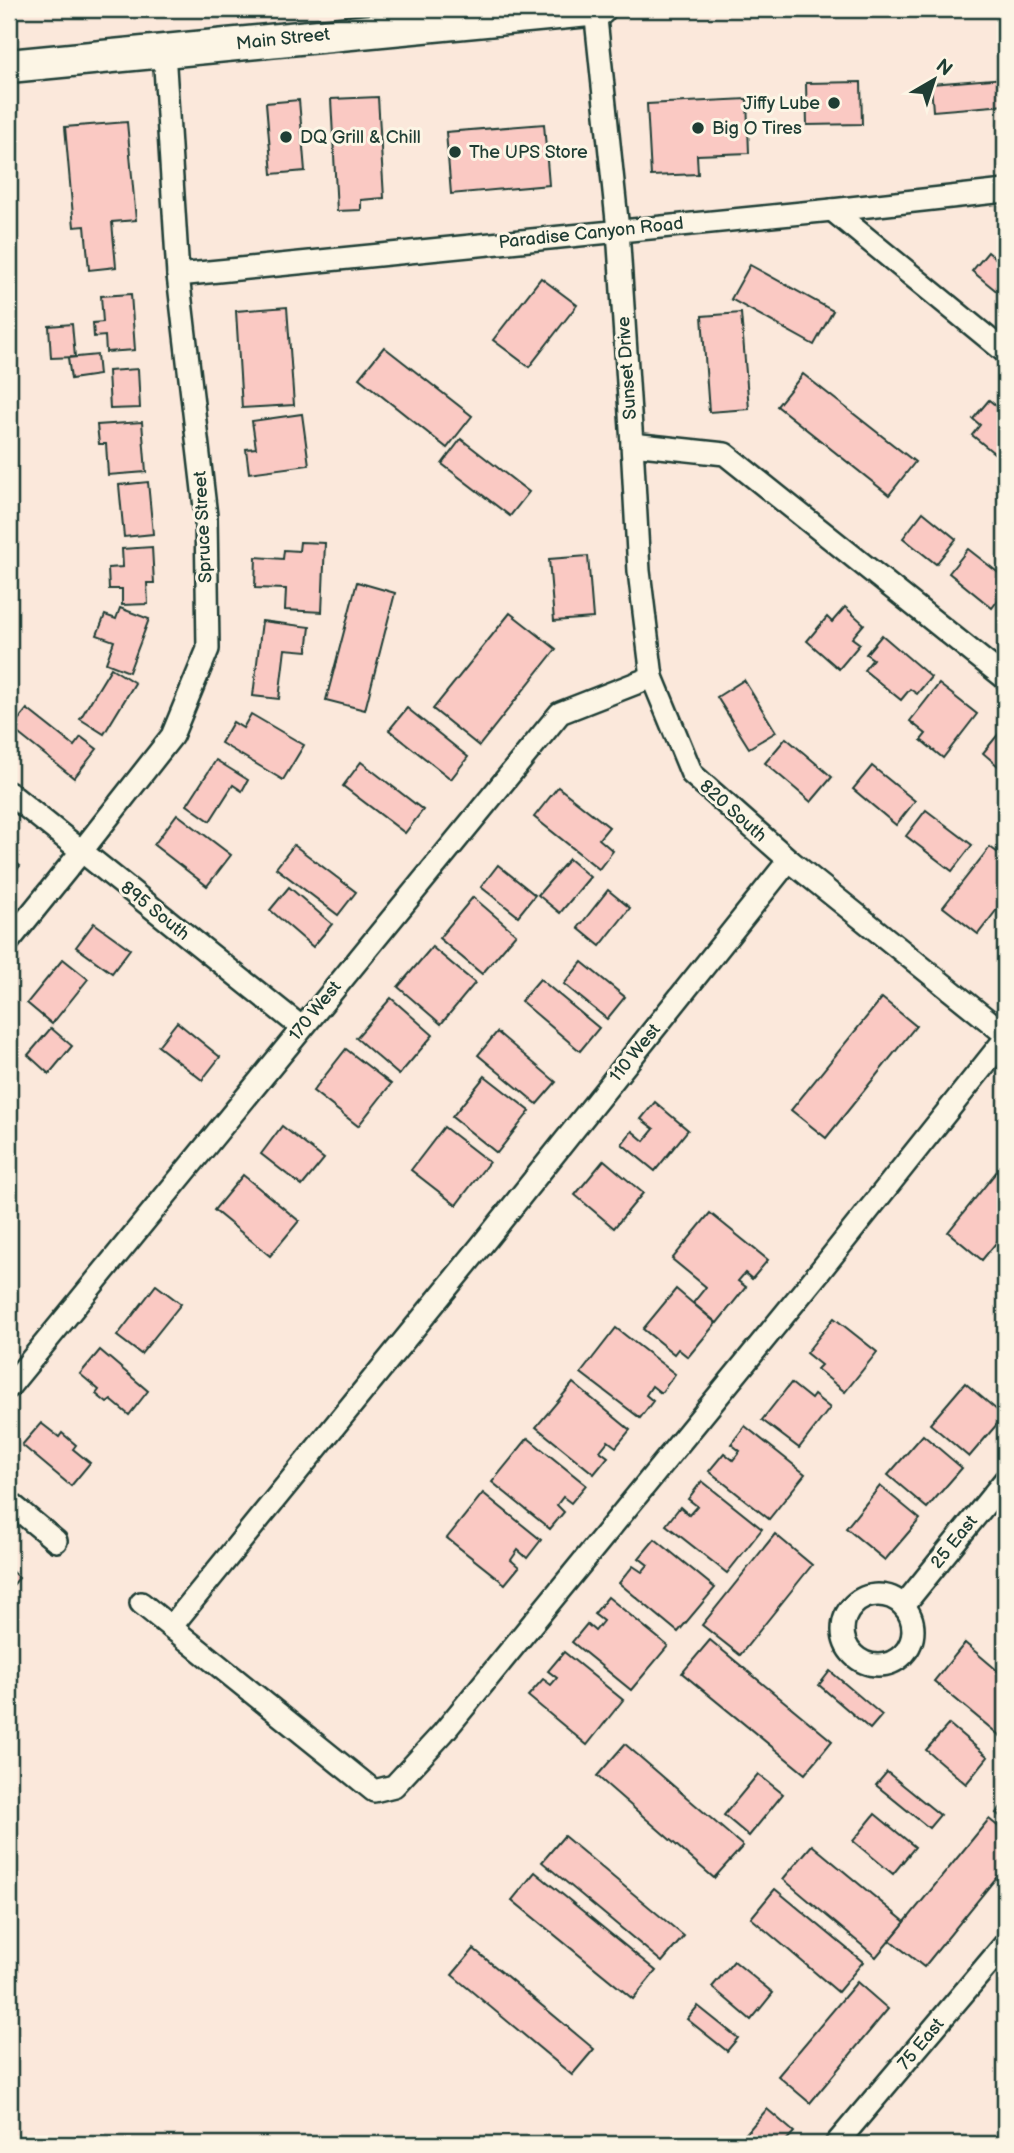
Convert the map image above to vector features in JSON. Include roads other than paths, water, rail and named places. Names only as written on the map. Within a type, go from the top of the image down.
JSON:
[{"type":"main road","name":"Main Street","points":[[9,66],[597,9]]},
{"type":"street","name":"Sunset Drive","points":[[597,9],[618,230],[632,444],[725,454],[1005,678]]},
{"type":"street","name":"Spruce Street","points":[[9,941],[172,736],[208,649],[206,516],[177,275],[164,51]]},
{"type":"street","name":"Paradise Canyon Road","points":[[177,275],[1005,191]]},
{"type":"street","points":[[832,210],[1005,352]]},
{"type":"street","name":"820 South","points":[[632,444],[639,571],[652,677],[692,774],[789,860],[1005,1034]]},
{"type":"street","name":"170 West","points":[[9,1387],[560,713],[652,677]]},
{"type":"street","name":"895 South","points":[[9,793],[301,1027]]},
{"type":"street","name":"110 West","points":[[171,1627],[481,1246],[789,860]]},
{"type":"street","points":[[141,1603],[374,1791],[394,1786],[443,1733],[829,1261],[1005,1039]]},
{"type":"street","name":"25 East","points":[[904,1605],[1005,1480]]},
{"type":"street","points":[[9,1502],[56,1541]]},
{"type":"street","name":"75 East","points":[[836,2144],[1005,1944]]},
{"type":"place","name":"Jiffy Lube","points":[[834,103]]},
{"type":"place","name":"Big O Tires","points":[[698,128]]},
{"type":"place","name":"DQ Grill & Chill","points":[[286,137]]},
{"type":"place","name":"The UPS Store","points":[[455,152]]}]
